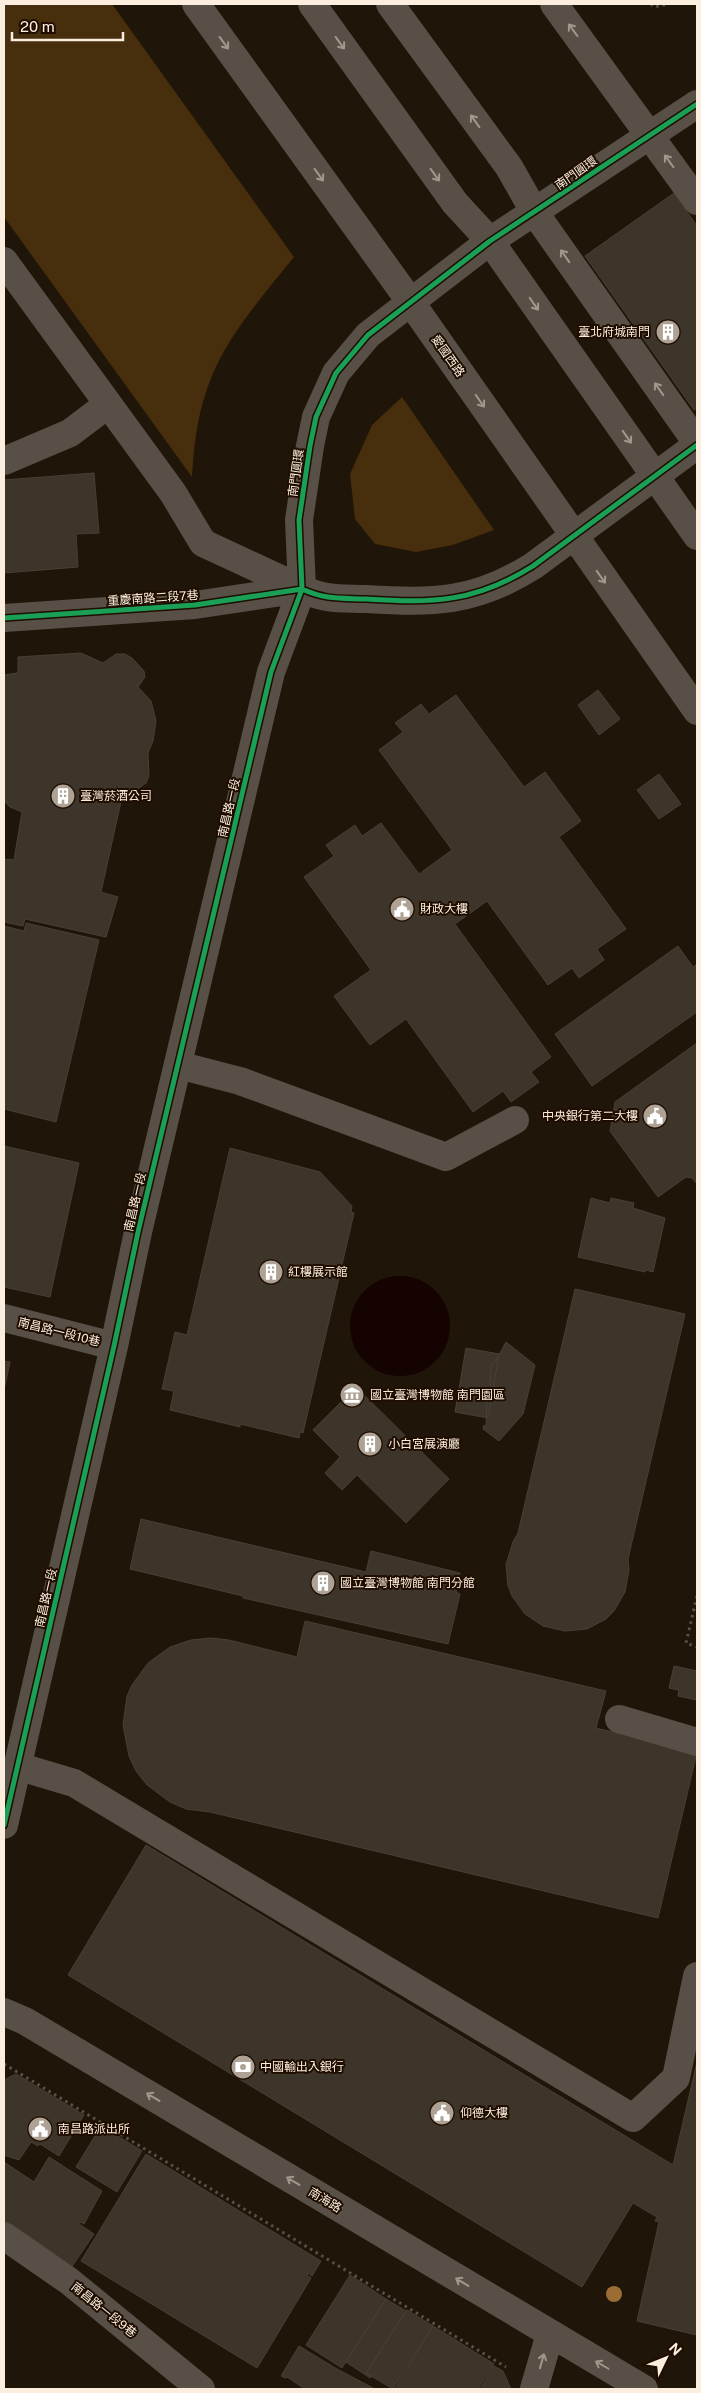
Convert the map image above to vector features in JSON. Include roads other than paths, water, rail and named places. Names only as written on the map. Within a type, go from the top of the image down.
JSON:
[{"type":"street","name":"愛國西路","points":[[196,4],[412,304],[697,711]]},
{"type":"street","points":[[312,4],[455,203],[490,241],[697,536]]},
{"type":"street","points":[[4,261],[107,405],[173,493],[203,543],[320,597],[441,601],[478,593],[512,579],[655,477],[697,444],[535,213],[509,167],[390,4]]},
{"type":"street","points":[[554,4],[697,201]]},
{"type":"street","name":"南門圓環","points":[[302,589],[299,520],[310,446],[316,417],[336,373],[368,335],[412,304],[490,241],[697,104]]},
{"type":"street","points":[[4,461],[70,434],[107,405]]},
{"type":"street","name":"重慶南路二段7巷","points":[[4,618],[195,605],[302,589]]},
{"type":"street","name":"南昌路一段","points":[[4,1825],[114,1346],[138,1232],[272,672],[302,589]]},
{"type":"street","points":[[178,1065],[240,1081],[446,1157],[515,1120]]},
{"type":"street","name":"南昌路一段10巷","points":[[4,1318],[114,1346]]},
{"type":"street","points":[[619,1720],[697,1742]]},
{"type":"street","points":[[17,1766],[74,1783],[633,2118],[676,2078],[697,1976]]},
{"type":"street","name":"南海路","points":[[4,2012],[25,2021],[644,2389]]},
{"type":"street","name":"南昌路一段9巷","points":[[4,2236],[69,2281],[201,2389]]},
{"type":"street","points":[[534,2387],[550,2334]]},
{"type":"place","name":"臺北府城南門","points":[[668,332]]},
{"type":"place","name":"臺灣菸酒公司","points":[[63,796]]},
{"type":"place","name":"財政大樓","points":[[402,909]]},
{"type":"place","name":"中央銀行第二大樓","points":[[655,1116]]},
{"type":"place","name":"紅樓展示館","points":[[271,1272]]},
{"type":"place","name":"國立臺灣博物館 南門園區","points":[[352,1395]]},
{"type":"place","name":"小白宮展演廳","points":[[370,1444]]},
{"type":"place","name":"國立臺灣博物館 南門分館","points":[[323,1583]]},
{"type":"place","name":"中國輸出入銀行","points":[[243,2067]]},
{"type":"place","name":"仰德大樓","points":[[442,2113]]},
{"type":"place","name":"南昌路派出所","points":[[40,2129]]}]
